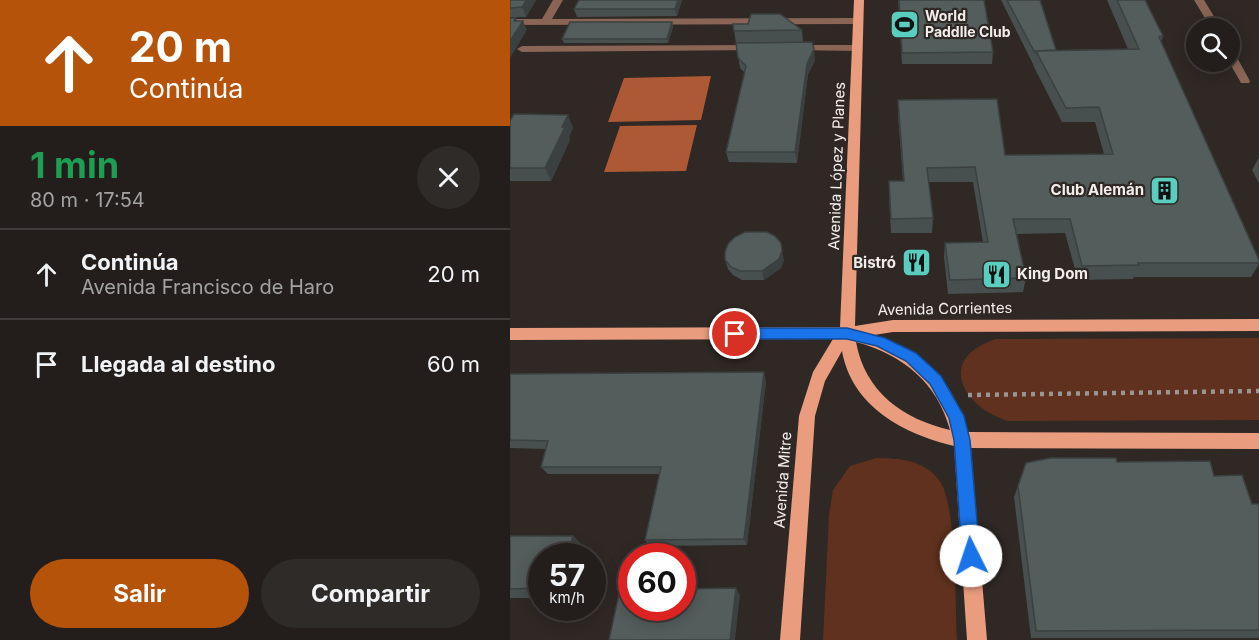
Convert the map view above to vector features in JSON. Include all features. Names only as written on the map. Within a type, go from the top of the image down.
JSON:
[{"type":"main road","name":"Avenida López y Planes","points":[[847,333],[859,0]]},
{"type":"main road","name":"Avenida Corrientes","points":[[847,333],[893,326],[1259,325]]},
{"type":"main road","points":[[847,333],[852,362],[867,389],[891,413],[924,431],[962,440],[1259,441]]},
{"type":"main road","points":[[510,334],[847,333],[880,342],[911,357],[936,380],[946,395],[956,416],[962,440],[977,640]]},
{"type":"main road","name":"Avenida Mitre","points":[[790,640],[807,416],[814,385],[828,357],[847,333]]},
{"type":"street","points":[[545,22],[558,0]]},
{"type":"street","points":[[1199,0],[1210,18]]},
{"type":"street","points":[[510,22],[858,21]]},
{"type":"street","points":[[522,49],[762,48]]},
{"type":"street","points":[[786,48],[858,48]]},
{"type":"street","points":[[1240,72],[1245,81]]},
{"type":"path","points":[[946,395],[1259,391]]},
{"type":"shaded area","points":[[711,76],[701,120],[608,122],[624,78]]},
{"type":"shaded area","points":[[697,125],[686,171],[604,172],[620,126]]},
{"type":"shaded area","points":[[1259,338],[1259,420],[1008,421],[991,414],[978,405],[962,382],[961,369],[966,358],[978,347],[996,339]]},
{"type":"shaded area","points":[[876,458],[919,464],[933,473],[945,492],[952,532],[957,640],[823,640],[829,515],[833,490],[850,466]]},
{"type":"building","points":[[510,0],[527,0],[522,7],[510,8]]},
{"type":"building","points":[[579,0],[678,0],[675,9],[574,9]]},
{"type":"building","points":[[899,0],[984,0],[993,52],[902,53]]},
{"type":"building","points":[[1007,0],[1040,0],[1056,50],[1036,51],[1035,53]]},
{"type":"building","points":[[1117,0],[1145,0],[1163,36],[1159,37],[1259,263],[1138,263],[1139,265],[1082,266],[1070,219],[1013,219],[1026,278],[950,280],[945,243],[988,242],[975,167],[927,168],[933,218],[891,219],[889,181],[904,181],[898,100],[997,99],[1005,155],[1113,154],[1099,107],[1066,108],[1036,51],[1139,49]]},
{"type":"building","points":[[751,14],[780,14],[802,30],[734,31],[733,24],[748,24]]},
{"type":"building","points":[[510,18],[516,18],[514,21],[523,21],[510,41]]},
{"type":"building","points":[[570,22],[672,22],[667,39],[562,39]]},
{"type":"building","points":[[812,42],[814,49],[807,64],[795,152],[726,152],[746,66],[738,58],[736,43]]},
{"type":"building","points":[[514,114],[568,115],[562,127],[565,127],[545,168],[510,168],[510,121]]},
{"type":"building","points":[[745,232],[767,232],[775,236],[781,243],[782,251],[779,259],[762,271],[740,271],[731,267],[725,260],[728,244]]},
{"type":"building","points":[[764,372],[744,539],[645,540],[661,467],[541,467],[548,441],[510,440],[510,374]]},
{"type":"building","points":[[1050,458],[1116,458],[1117,462],[1210,461],[1214,476],[1242,475],[1252,504],[1259,504],[1259,630],[1036,631],[1018,486],[1026,463]]},
{"type":"building","points":[[510,536],[573,536],[571,543],[528,543],[528,588],[510,589]]},
{"type":"building","points":[[736,588],[730,640],[609,640],[618,598],[618,621],[696,621],[696,589]]},
{"type":"place","name":"World Paddlle Club","points":[[904,24]]},
{"type":"place","name":"Club Alemán","points":[[1165,190]]},
{"type":"place","name":"Bistró","points":[[917,263]]},
{"type":"place","name":"King Dom","points":[[996,274]]},
{"type":"route","points":[[735,334],[847,333],[880,342],[911,357],[936,380],[956,416],[962,440],[971,556]]}]
